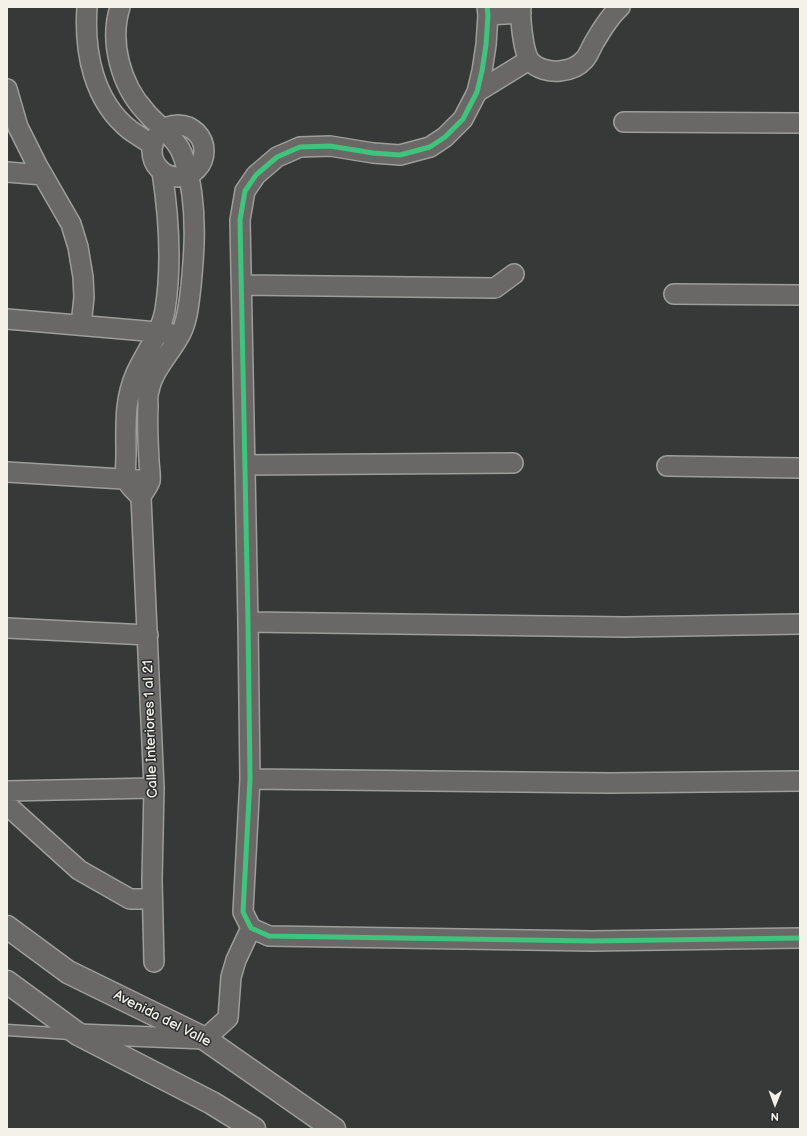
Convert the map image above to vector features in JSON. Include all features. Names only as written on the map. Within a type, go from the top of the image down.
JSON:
[{"type":"street","points":[[620,7],[595,41],[585,60],[568,70],[552,72],[538,67],[529,60],[523,39],[521,10],[488,11],[485,51],[482,71],[476,92],[463,119],[445,138],[430,147],[400,155],[374,153],[330,146],[300,147],[277,157],[256,175],[245,191],[240,220],[250,779],[243,912],[251,928],[269,936],[592,941],[800,938]]},
{"type":"street","points":[[153,145],[129,129],[118,118],[106,102],[96,84],[89,61],[86,10],[118,11],[116,41],[120,66],[130,90],[145,111],[164,129],[173,139],[180,150],[188,175],[194,214],[194,252],[187,313],[181,334],[153,377],[148,392],[147,424],[150,481],[141,497],[126,479],[126,416],[128,392],[136,372],[158,332],[164,312],[169,253],[166,198],[162,172],[153,157],[153,145],[157,136],[164,129]]},
{"type":"street","points":[[476,92],[529,60]]},
{"type":"street","points":[[7,89],[18,127],[37,165],[71,224],[78,247],[83,284],[84,297],[81,325]]},
{"type":"street","points":[[624,122],[800,123]]},
{"type":"street","points":[[7,172],[43,174]]},
{"type":"street","points":[[162,172],[176,177],[188,175]]},
{"type":"street","points":[[169,253],[194,252]]},
{"type":"street","points":[[242,285],[495,288],[514,274]]},
{"type":"street","points":[[674,294],[800,295]]},
{"type":"street","points":[[7,319],[181,334]]},
{"type":"street","points":[[245,465],[513,463]]},
{"type":"street","points":[[668,466],[800,468]]},
{"type":"street","points":[[7,472],[150,481]]},
{"type":"street","name":"Calle Interiores 1 al 21","points":[[141,497],[154,788],[152,899],[154,962]]},
{"type":"street","points":[[248,622],[625,627],[800,624]]},
{"type":"street","points":[[7,628],[148,635]]},
{"type":"street","points":[[250,779],[602,783],[800,781]]},
{"type":"street","points":[[7,791],[154,788]]},
{"type":"street","points":[[7,805],[78,870],[130,899],[152,899]]},
{"type":"street","name":"Avenida del Valle","points":[[7,927],[68,972],[205,1039],[334,1129]]},
{"type":"street","points":[[78,1034],[205,1039],[228,1018],[231,977],[236,960],[251,928]]},
{"type":"street","points":[[7,982],[78,1034],[212,1103],[254,1129]]},
{"type":"lane","points":[[7,1030],[78,1034]]},
{"type":"cycle path","points":[[487,7],[488,15],[486,45],[477,92],[463,119],[445,137],[430,147],[400,155],[373,153],[330,146],[300,147],[277,157],[256,175],[245,191],[240,220],[250,779],[243,912],[251,928],[269,936],[592,941],[800,938]]}]
